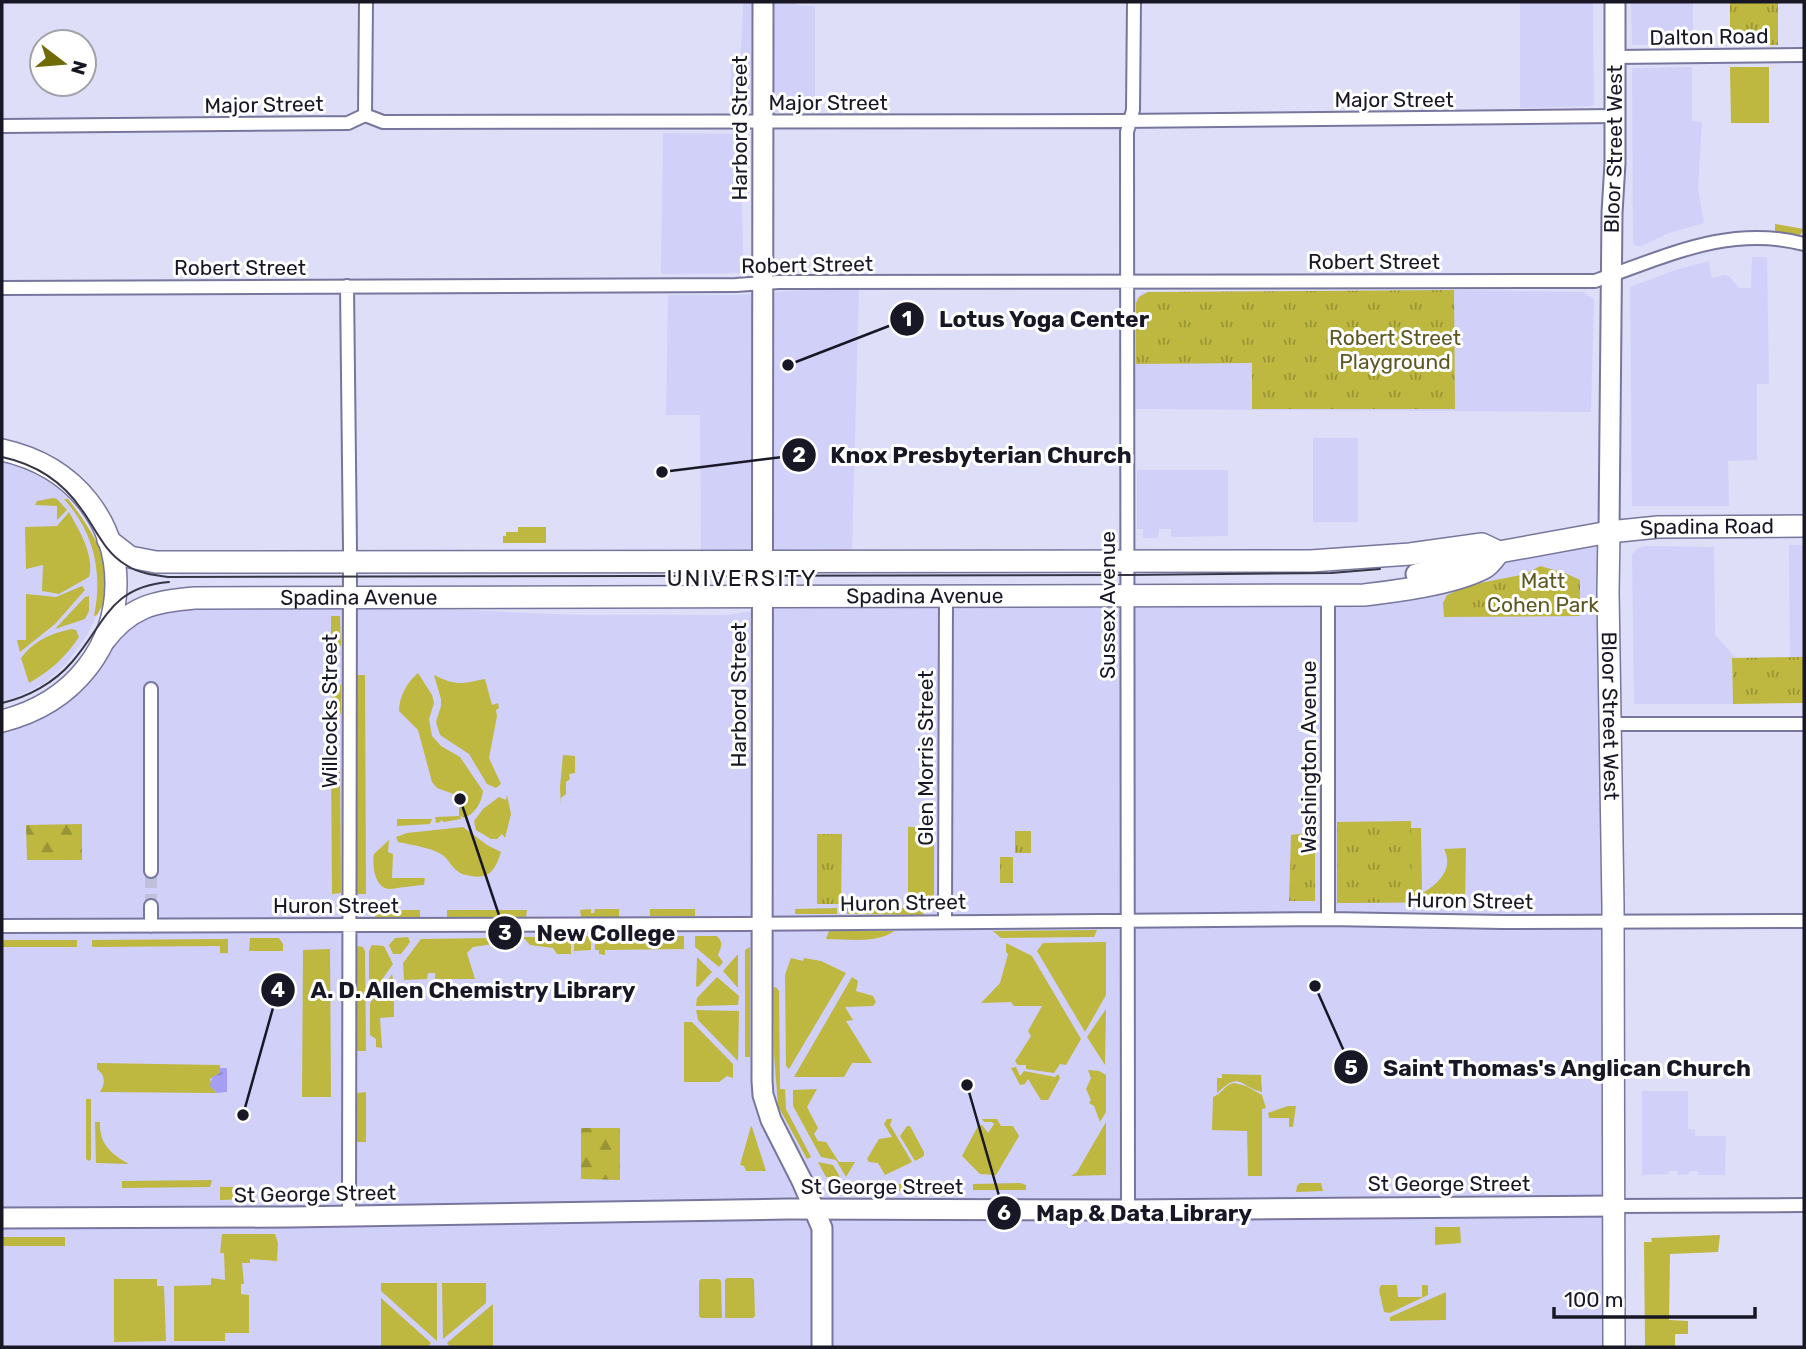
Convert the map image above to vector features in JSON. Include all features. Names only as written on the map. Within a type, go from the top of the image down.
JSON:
[{"type":"main road","points":[[2,450],[33,460],[67,481],[94,511],[108,540],[116,570],[117,595],[113,618],[103,642],[86,670],[62,694],[34,711],[2,721]]},
{"type":"main road","name":"Spadina Road","points":[[1609,532],[1658,527],[1804,526]]},
{"type":"main road","name":"Spadina Avenue","points":[[103,642],[126,618],[143,607],[158,601],[195,598],[1376,593],[1416,572],[1482,544],[1500,552],[1609,532]]},
{"type":"main road","name":"Bloor Street West","points":[[1609,532],[1614,1347]]},
{"type":"main road","name":"Spadina Avenue","points":[[108,540],[121,552],[149,562],[1311,561],[1416,572],[1486,567],[1500,552]]},
{"type":"street","points":[[365,115],[366,2]]},
{"type":"street","name":"Harbord Street","points":[[763,2],[763,1095],[780,1141],[798,1173],[822,1228],[822,1347]]},
{"type":"street","name":"Sussex Avenue","points":[[1128,1210],[1127,132],[1133,110],[1135,2]]},
{"type":"street","name":"Bloor Street West","points":[[1609,532],[1615,2]]},
{"type":"street","name":"Dalton Road","points":[[1615,57],[1804,55]]},
{"type":"street","name":"Major Street","points":[[2,127],[348,123],[365,115],[383,122],[762,123],[1615,116]]},
{"type":"street","name":"Robert Street","points":[[2,288],[1595,281],[1710,242],[1761,237],[1804,244]]},
{"type":"street","name":"Willcocks Street","points":[[347,286],[350,562],[349,1217]]},
{"type":"street","name":"Washington Avenue","points":[[1328,595],[1328,919]]},
{"type":"street","name":"Glen Morris Street","points":[[945,921],[946,596]]},
{"type":"street","points":[[151,689],[151,871]]},
{"type":"street","points":[[1611,724],[1804,724]]},
{"type":"street","points":[[151,906],[151,926]]},
{"type":"street","name":"Huron Street","points":[[2,926],[1328,919],[1804,921]]},
{"type":"street","name":"St George Street","points":[[2,1218],[349,1217],[814,1209],[1128,1210],[1804,1205]]},
{"type":"shaded area","points":[[743,2],[796,2],[796,5],[815,6],[815,112],[730,112],[731,56],[741,56]]},
{"type":"shaded area","points":[[1520,2],[1593,2],[1592,106],[1520,108]]},
{"type":"shaded area","points":[[1631,2],[1693,2],[1693,45],[1632,45]]},
{"type":"shaded area","points":[[1692,67],[1692,121],[1702,122],[1698,188],[1704,223],[1636,246],[1633,242],[1632,68]]},
{"type":"shaded area","points":[[663,133],[741,134],[741,273],[661,274]]},
{"type":"shaded area","points":[[1752,257],[1767,257],[1769,384],[1757,384],[1757,460],[1728,461],[1729,506],[1632,506],[1630,287],[1709,261],[1713,278],[1729,276],[1739,288],[1751,288]]},
{"type":"shaded area","points":[[859,286],[852,552],[701,554],[700,415],[666,415],[668,295],[739,295]]},
{"type":"shaded area","points":[[1142,292],[1583,292],[1594,299],[1591,412],[1135,409],[1134,301]]},
{"type":"shaded area","points":[[1313,438],[1358,438],[1358,522],[1313,522]]},
{"type":"shaded area","points":[[2,461],[34,472],[59,489],[68,499],[82,517],[111,586],[87,635],[66,664],[43,684],[2,701]]},
{"type":"shaded area","points":[[1137,470],[1228,470],[1228,536],[1171,537],[1171,529],[1159,529],[1158,538],[1143,538],[1143,529],[1137,529]]},
{"type":"shaded area","points":[[1599,545],[1605,1219],[1603,1347],[2,1347],[2,730],[50,712],[75,694],[93,676],[128,625],[149,610],[325,604],[578,615],[729,615],[791,604],[1364,601],[1496,571],[1517,555]]},
{"type":"shaded area","points":[[1789,545],[1804,545],[1804,657],[1790,657]]},
{"type":"shaded area","points":[[1645,546],[1714,547],[1715,635],[1736,658],[1732,658],[1733,704],[1634,704],[1632,554]]},
{"type":"shaded area","points":[[1642,1091],[1688,1091],[1688,1129],[1695,1130],[1695,1136],[1726,1136],[1725,1175],[1698,1175],[1698,1171],[1690,1171],[1689,1174],[1678,1175],[1677,1171],[1669,1171],[1669,1174],[1642,1175]]},
{"type":"green space","points":[[1730,2],[1778,2],[1778,45],[1730,45]]},
{"type":"green space","points":[[1730,67],[1769,67],[1769,123],[1731,123]]},
{"type":"green space","points":[[1775,224],[1804,229],[1800,235],[1775,231]]},
{"type":"green space","name":"Robert Street Playground","points":[[1454,290],[1455,409],[1252,409],[1252,363],[1136,364],[1136,303],[1139,297],[1148,292]]},
{"type":"green space","points":[[53,498],[67,510],[57,520],[57,506],[35,505],[37,501]]},
{"type":"green space","points":[[64,499],[68,499],[88,528],[102,552],[110,575],[109,592],[94,616],[97,584],[94,554],[83,525]]},
{"type":"green space","points":[[69,512],[88,552],[89,577],[59,594],[42,591],[43,565],[26,569],[25,527],[57,526]]},
{"type":"green space","points":[[518,527],[546,527],[546,543],[503,543],[506,532],[518,532]]},
{"type":"green space","name":"Matt Cohen Park","points":[[1540,566],[1580,580],[1580,616],[1444,617],[1443,603],[1447,595],[1470,585],[1526,574]]},
{"type":"green space","points":[[82,586],[85,590],[55,624],[20,652],[17,640],[26,640],[26,594],[56,597]]},
{"type":"green space","points":[[89,596],[89,611],[85,619],[55,629],[85,597]]},
{"type":"green space","points":[[331,616],[340,616],[341,646],[334,648],[331,645]]},
{"type":"green space","points":[[71,629],[76,630],[79,637],[74,645],[44,674],[29,683],[21,658],[43,639]]},
{"type":"green space","points":[[1804,657],[1804,703],[1733,704],[1732,658]]},
{"type":"green space","points":[[418,673],[434,703],[429,719],[432,736],[441,746],[460,757],[483,791],[475,811],[464,818],[460,816],[461,819],[444,822],[441,820],[436,823],[435,817],[459,816],[459,796],[437,788],[432,782],[418,730],[399,711],[404,690]]},
{"type":"green space","points":[[357,675],[365,675],[366,894],[357,894]]},
{"type":"green space","points":[[434,675],[459,683],[485,679],[492,705],[498,703],[499,708],[496,710],[489,758],[501,784],[496,788],[487,784],[469,754],[440,735],[436,722],[441,699]]},
{"type":"green space","points":[[331,682],[341,685],[341,713],[333,722]]},
{"type":"green space","points":[[563,755],[575,756],[575,773],[569,774],[570,779],[566,782],[566,794],[561,798],[561,806],[560,787]]},
{"type":"green space","points":[[331,757],[340,757],[341,893],[332,894]]},
{"type":"green space","points":[[507,795],[511,814],[505,838],[502,834],[497,839],[491,839],[476,830],[474,821],[483,809],[499,797],[506,800]]},
{"type":"green space","points":[[397,819],[432,819],[430,824],[397,826]]},
{"type":"green space","points":[[1411,821],[1412,902],[1337,903],[1337,822]]},
{"type":"green space","points":[[82,824],[82,860],[27,860],[26,825]]},
{"type":"green space","points":[[463,827],[501,852],[495,867],[488,874],[478,877],[461,873],[441,854],[398,842],[396,837],[407,833]]},
{"type":"green space","points":[[908,827],[934,827],[934,903],[908,903]]},
{"type":"green space","points":[[1337,828],[1421,828],[1422,893],[1439,880],[1446,869],[1447,856],[1444,849],[1466,848],[1465,902],[1337,903]]},
{"type":"green space","points":[[1015,831],[1031,831],[1031,853],[1015,853]]},
{"type":"green space","points":[[1315,832],[1315,901],[1289,901],[1291,835]]},
{"type":"green space","points":[[817,834],[842,834],[841,904],[817,904]]},
{"type":"green space","points":[[389,840],[388,852],[393,854],[392,878],[425,878],[424,885],[389,889],[380,884],[374,869],[374,854]]},
{"type":"green space","points":[[1000,857],[1013,857],[1013,883],[1000,883]]},
{"type":"green space","points":[[837,908],[837,914],[795,914],[795,909]]},
{"type":"green space","points":[[847,908],[926,908],[923,915],[847,914]]},
{"type":"green space","points":[[591,909],[591,913],[594,913],[595,909],[619,909],[619,917],[581,917],[580,910]]},
{"type":"green space","points":[[650,909],[695,909],[695,916],[650,916]]},
{"type":"green space","points":[[375,910],[420,910],[420,917],[375,918]]},
{"type":"green space","points":[[447,910],[527,910],[526,917],[447,917]]},
{"type":"green space","points":[[1097,930],[1094,937],[1001,938],[993,931]]},
{"type":"green space","points":[[829,931],[894,931],[879,938],[853,940],[826,939]]},
{"type":"green space","points":[[574,936],[591,936],[591,950],[574,951]]},
{"type":"green space","points":[[684,936],[684,949],[605,950],[605,955],[595,950],[595,937]]},
{"type":"green space","points":[[695,936],[719,938],[721,945],[718,955],[723,962],[719,967],[695,947]]},
{"type":"green space","points":[[408,937],[410,942],[401,954],[393,954],[389,945],[395,938]]},
{"type":"green space","points":[[523,937],[571,937],[571,954],[557,954],[553,948],[530,945]]},
{"type":"green space","points":[[250,938],[279,938],[283,951],[249,951]]},
{"type":"green space","points":[[494,938],[494,944],[473,947],[467,953],[475,979],[435,979],[435,973],[428,973],[427,979],[404,980],[403,963],[421,939]]},
{"type":"green space","points":[[228,939],[228,953],[220,953],[220,946],[92,947],[92,940]]},
{"type":"green space","points":[[2,940],[77,940],[77,947],[2,947]]},
{"type":"green space","points":[[1106,942],[1106,995],[1085,1032],[1037,951],[1043,943]]},
{"type":"green space","points":[[1006,943],[1032,956],[1081,1039],[1066,1065],[1060,1064],[1054,1073],[1026,1069],[1026,1065],[1018,1065],[1015,1061],[1031,1036],[1028,1031],[1042,1006],[1014,1006],[1011,1002],[981,1003],[1000,983],[1008,954]]},
{"type":"green space","points":[[372,945],[384,946],[393,964],[378,985],[369,980],[369,951]]},
{"type":"green space","points":[[357,946],[363,947],[365,951],[366,1051],[357,1051]]},
{"type":"green space","points":[[750,947],[750,1057],[745,1057],[745,950]]},
{"type":"green space","points":[[330,949],[331,1097],[302,1097],[303,950]]},
{"type":"green space","points":[[738,954],[738,988],[723,971]]},
{"type":"green space","points":[[697,957],[712,972],[698,987],[696,986]]},
{"type":"green space","points":[[791,958],[821,961],[846,973],[789,1069],[786,1066],[785,975]]},
{"type":"green space","points":[[392,974],[394,985],[387,995],[394,996],[394,1017],[380,1018],[382,1048],[376,1047],[376,1039],[370,1035],[370,1003]]},
{"type":"green space","points":[[717,977],[739,996],[738,1005],[696,1006],[697,998]]},
{"type":"green space","points":[[852,977],[858,981],[856,991],[873,996],[876,1002],[873,1006],[845,1007],[853,1020],[846,1021],[872,1063],[852,1063],[844,1077],[794,1077]]},
{"type":"green space","points":[[776,987],[779,991],[780,1089],[785,1089],[786,1109],[811,1157],[807,1159],[778,1106],[774,1054],[773,988]]},
{"type":"green space","points":[[1106,1009],[1105,1065],[1087,1037]]},
{"type":"green space","points":[[696,1010],[739,1011],[738,1061],[698,1020]]},
{"type":"green space","points":[[684,1022],[692,1022],[733,1064],[733,1078],[727,1076],[719,1082],[684,1082]]},
{"type":"green space","points":[[97,1063],[220,1065],[220,1073],[210,1079],[212,1088],[217,1093],[100,1092],[104,1079],[97,1069]]},
{"type":"green space","points":[[1016,1067],[1020,1076],[1024,1071],[1055,1077],[1058,1074],[1060,1078],[1048,1100],[1041,1100],[1028,1079],[1025,1084],[1020,1085],[1011,1068]]},
{"type":"green space","points":[[1088,1070],[1106,1075],[1106,1112],[1100,1122],[1094,1106],[1089,1103],[1091,1100],[1086,1089],[1091,1078]]},
{"type":"green space","points":[[1222,1074],[1261,1075],[1262,1092],[1235,1081],[1217,1093],[1217,1078],[1222,1078]]},
{"type":"green space","points":[[1234,1083],[1262,1095],[1266,1108],[1262,1109],[1262,1176],[1248,1176],[1247,1131],[1212,1130],[1213,1097]]},
{"type":"green space","points":[[817,1089],[807,1107],[818,1128],[814,1134],[818,1141],[826,1142],[839,1162],[855,1162],[846,1177],[836,1160],[821,1157],[793,1106],[793,1090]]},
{"type":"green space","points":[[366,1092],[366,1142],[357,1142],[357,1093]]},
{"type":"green space","points":[[86,1099],[91,1099],[89,1161],[86,1159]]},
{"type":"green space","points":[[1296,1106],[1293,1127],[1289,1127],[1289,1118],[1269,1118],[1268,1113]]},
{"type":"green space","points":[[887,1119],[892,1119],[890,1125],[912,1162],[885,1175],[878,1163],[869,1162],[867,1159],[879,1139],[892,1137],[884,1124]]},
{"type":"green space","points":[[982,1119],[997,1119],[1001,1126],[1013,1126],[1019,1136],[996,1175],[980,1174],[962,1156],[978,1126],[982,1125],[988,1133],[994,1124]]},
{"type":"green space","points":[[95,1122],[100,1122],[102,1137],[108,1148],[129,1164],[96,1163]]},
{"type":"green space","points":[[1106,1122],[1106,1175],[1071,1176],[1077,1172]]},
{"type":"green space","points":[[751,1126],[766,1171],[746,1171],[744,1166],[740,1165]]},
{"type":"green space","points":[[907,1126],[910,1126],[924,1152],[924,1156],[915,1161],[900,1136]]},
{"type":"green space","points":[[581,1128],[620,1128],[620,1180],[581,1179]]},
{"type":"green space","points":[[818,1162],[833,1165],[840,1177],[826,1177]]},
{"type":"green space","points":[[212,1180],[210,1187],[122,1188],[122,1181]]},
{"type":"green space","points":[[1300,1183],[1321,1183],[1323,1191],[1296,1192]]},
{"type":"green space","points":[[861,1184],[914,1184],[913,1191],[861,1191]]},
{"type":"green space","points":[[925,1184],[962,1184],[961,1191],[925,1191]]},
{"type":"green space","points":[[973,1184],[1026,1185],[1026,1190],[973,1190]]},
{"type":"green space","points":[[220,1187],[250,1187],[250,1199],[220,1200]]},
{"type":"green space","points":[[1435,1227],[1460,1227],[1461,1243],[1435,1245]]},
{"type":"green space","points":[[222,1234],[275,1234],[278,1243],[277,1261],[250,1259],[250,1263],[242,1263],[244,1284],[241,1284],[241,1294],[249,1295],[249,1333],[225,1333],[225,1341],[174,1341],[174,1286],[211,1285],[211,1278],[225,1280],[224,1253],[220,1253]]},
{"type":"green space","points":[[1720,1235],[1718,1252],[1670,1254],[1669,1320],[1688,1321],[1688,1334],[1675,1334],[1675,1347],[1645,1347],[1644,1242],[1652,1242],[1651,1238]]},
{"type":"green space","points":[[2,1237],[65,1237],[65,1246],[2,1246]]},
{"type":"green space","points":[[727,1278],[754,1280],[753,1318],[725,1318]]},
{"type":"green space","points":[[114,1279],[157,1279],[157,1286],[164,1286],[166,1341],[114,1342]]},
{"type":"green space","points":[[701,1279],[721,1281],[722,1318],[699,1316]]},
{"type":"green space","points":[[381,1283],[437,1283],[437,1341],[381,1291]]},
{"type":"green space","points":[[442,1283],[486,1283],[486,1303],[443,1339]]},
{"type":"green space","points":[[1381,1285],[1397,1285],[1398,1297],[1422,1297],[1422,1285],[1428,1285],[1428,1295],[1390,1313],[1384,1312],[1379,1290]]},
{"type":"green space","points":[[1446,1292],[1446,1320],[1390,1321],[1390,1317]]},
{"type":"green space","points":[[381,1298],[431,1343],[428,1347],[381,1347]]},
{"type":"green space","points":[[493,1304],[493,1347],[450,1347],[447,1343]]},
{"type":"water","points":[[220,1068],[227,1068],[227,1092],[217,1093],[210,1086],[212,1077],[220,1073]]},
{"type":"tunnel","points":[[151,871],[151,906]]},
{"type":"tram line","points":[[2,457],[37,469],[57,483],[74,500],[118,560],[141,572],[168,577],[1127,575],[1331,573],[1380,569]]},
{"type":"tram line","points":[[2,703],[31,693],[49,683],[72,662],[101,621],[121,599],[149,585],[169,582]]},
{"type":"place","name":"Lotus Yoga Center","points":[[788,365]]},
{"type":"place","name":"Knox Presbyterian Church","points":[[662,472]]},
{"type":"place","name":"New College","points":[[460,799]]},
{"type":"place","name":"Saint Thomas's Anglican Church","points":[[1315,986]]},
{"type":"place","name":"Map & Data Library","points":[[967,1085]]},
{"type":"place","name":"A. D. Allen Chemistry Library","points":[[243,1115]]},
{"type":"district","name":"UNIVERSITY","points":[[742,578]]}]
